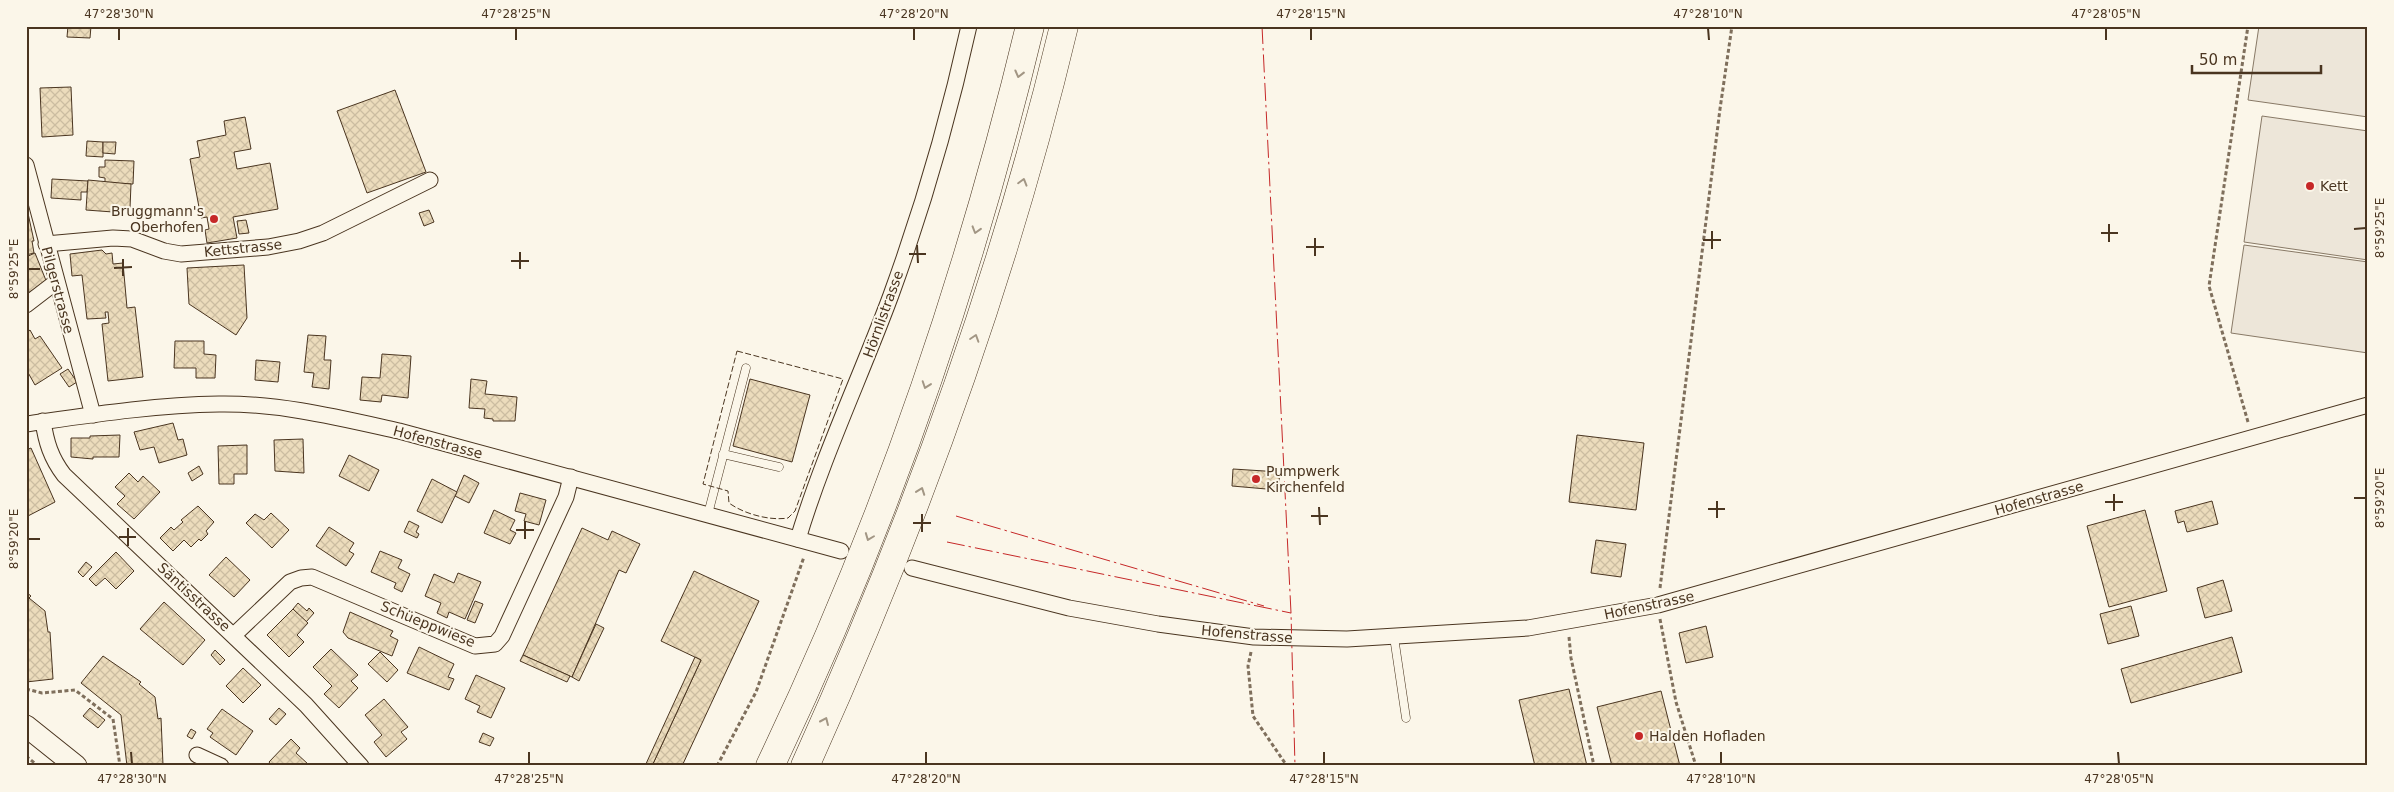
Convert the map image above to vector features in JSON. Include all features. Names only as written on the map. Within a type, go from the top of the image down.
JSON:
[{"type":"highway","points":[[770,766],[848,590],[912,424],[984,203],[1030,26]]},
{"type":"highway","points":[[805,766],[877,602],[914,510],[952,406],[1015,210],[1064,26]]},
{"type":"main road","points":[[26,726],[76,766]]},
{"type":"street","name":"Hörnlistrasse","points":[[804,540],[922,206],[958,77],[969,26]]},
{"type":"street","name":"Pilgerstrasse","points":[[26,165],[93,415]]},
{"type":"street","name":"Kettstrasse","points":[[46,244],[113,238],[132,239],[164,251],[181,254],[268,247],[299,241],[323,233],[430,180]]},
{"type":"street","points":[[26,305],[56,282]]},
{"type":"street","name":"Hofenstrasse","points":[[26,424],[159,407],[220,404],[276,407],[328,415],[399,431],[841,551]]},
{"type":"street","name":"Hofenstrasse","points":[[912,568],[1069,608],[1158,624],[1254,637],[1348,639],[1528,628],[1658,605],[2368,405]]},
{"type":"street","name":"Säntisstrasse","points":[[43,422],[48,447],[64,475],[306,705],[361,766]]},
{"type":"street","name":"Schüeppwiese","points":[[234,635],[290,582],[312,577],[475,646],[495,644],[502,636],[542,549],[566,496],[571,477]]},
{"type":"street","points":[[197,755],[221,766]]},
{"type":"lane","points":[[708,514],[746,368]]},
{"type":"lane","points":[[723,454],[779,467]]},
{"type":"lane","points":[[1394,637],[1406,718]]},
{"type":"path","points":[[1696,766],[1676,702],[1658,605],[1732,26]]},
{"type":"path","points":[[2248,26],[2209,286],[2252,437]]},
{"type":"path","points":[[717,766],[756,692],[790,600],[804,540]]},
{"type":"path","points":[[1565,622],[1594,766]]},
{"type":"path","points":[[1254,637],[1248,666],[1253,716],[1287,766]]},
{"type":"path","points":[[26,689],[42,693],[75,690],[112,719],[120,766]]},
{"type":"path","points":[[26,756],[38,766]]},
{"type":"shaded area","points":[[2259,26],[2368,26],[2368,117],[2248,100]]},
{"type":"shaded area","name":"Kett","points":[[2262,116],[2368,131],[2368,260],[2244,242]]},
{"type":"shaded area","points":[[2244,245],[2368,262],[2368,353],[2231,333]]},
{"type":"building","points":[[68,26],[91,26],[90,38],[67,37]]},
{"type":"building","points":[[71,87],[73,135],[42,137],[40,88]]},
{"type":"building","points":[[395,90],[426,172],[367,193],[337,111]]},
{"type":"building","points":[[245,117],[251,149],[234,152],[237,169],[270,163],[278,209],[233,217],[237,238],[207,243],[205,230],[209,229],[207,217],[201,218],[190,159],[200,157],[197,141],[226,135],[224,121]]},
{"type":"building","points":[[87,141],[103,142],[103,157],[86,156]]},
{"type":"building","points":[[103,142],[116,142],[115,154],[103,153]]},
{"type":"building","points":[[105,160],[134,161],[133,184],[105,183],[105,178],[99,177],[99,167],[105,167]]},
{"type":"building","points":[[52,179],[88,181],[87,192],[81,192],[81,200],[51,198]]},
{"type":"building","points":[[88,180],[131,184],[130,208],[113,208],[113,212],[86,210]]},
{"type":"building","points":[[26,204],[34,241],[32,241],[34,253],[26,255]]},
{"type":"building","points":[[429,210],[434,222],[424,226],[419,213]]},
{"type":"building","points":[[246,220],[249,233],[239,234],[237,221]]},
{"type":"building","points":[[102,250],[106,254],[112,253],[113,264],[123,263],[127,308],[135,307],[143,377],[108,381],[102,324],[109,323],[108,312],[105,312],[106,318],[87,319],[82,275],[72,276],[70,254]]},
{"type":"building","points":[[35,253],[47,283],[26,294],[26,257]]},
{"type":"building","points":[[244,265],[247,318],[236,335],[189,304],[187,268]]},
{"type":"building","points":[[30,330],[35,339],[40,336],[62,368],[35,385],[26,369],[26,333]]},
{"type":"building","points":[[308,335],[326,336],[324,360],[331,360],[329,389],[312,387],[314,373],[304,372]]},
{"type":"building","points":[[175,341],[204,341],[204,354],[216,355],[215,378],[196,378],[196,368],[174,368]]},
{"type":"building","points":[[382,354],[411,356],[408,398],[382,395],[381,402],[360,400],[362,377],[380,378]]},
{"type":"building","points":[[256,360],[280,362],[278,382],[255,380]]},
{"type":"building","points":[[68,369],[77,382],[69,387],[60,374]]},
{"type":"building","points":[[471,379],[487,381],[485,394],[517,397],[515,421],[493,421],[493,419],[484,418],[485,409],[469,408]]},
{"type":"building","points":[[750,379],[810,395],[792,462],[733,446]]},
{"type":"building","points":[[173,423],[178,440],[183,439],[187,455],[159,463],[154,447],[140,450],[134,432]]},
{"type":"building","points":[[120,435],[119,457],[93,457],[93,459],[71,457],[71,438]]},
{"type":"building","points":[[1577,435],[1644,443],[1636,510],[1569,502]]},
{"type":"building","points":[[303,439],[304,473],[275,471],[274,440]]},
{"type":"building","points":[[247,445],[247,474],[234,474],[234,484],[219,484],[218,446]]},
{"type":"building","points":[[31,448],[55,502],[26,517],[26,450]]},
{"type":"building","points":[[349,455],[379,470],[369,491],[339,476]]},
{"type":"building","points":[[199,466],[203,474],[192,481],[188,473]]},
{"type":"building","name":"Pumpwerk Kirchenfeld","points":[[1233,469],[1280,472],[1278,490],[1232,486]]},
{"type":"building","points":[[129,473],[138,482],[143,476],[160,492],[134,519],[117,504],[125,496],[115,487]]},
{"type":"building","points":[[464,475],[479,483],[469,503],[455,496]]},
{"type":"building","points":[[432,479],[457,492],[442,523],[417,511]]},
{"type":"building","points":[[520,493],[546,500],[539,525],[524,521],[526,514],[515,511]]},
{"type":"building","points":[[2212,501],[2218,524],[2187,532],[2184,521],[2178,523],[2175,511]]},
{"type":"building","points":[[198,506],[214,522],[206,531],[208,534],[191,547],[184,540],[173,551],[160,538],[171,527],[174,530],[183,522],[181,520]]},
{"type":"building","points":[[494,510],[515,520],[510,530],[516,533],[510,544],[484,533]]},
{"type":"building","points":[[2145,510],[2167,591],[2109,607],[2087,526]]},
{"type":"building","points":[[271,513],[289,530],[272,548],[246,523],[255,514],[264,520]]},
{"type":"building","points":[[409,521],[419,526],[416,532],[419,534],[417,538],[404,532]]},
{"type":"building","points":[[329,527],[354,543],[349,551],[354,554],[346,566],[316,546]]},
{"type":"building","points":[[582,528],[608,540],[612,531],[640,544],[626,573],[619,570],[572,677],[523,655]]},
{"type":"building","points":[[1596,540],[1626,544],[1621,577],[1591,573]]},
{"type":"building","points":[[380,551],[402,560],[398,568],[410,574],[402,592],[394,588],[396,583],[371,572]]},
{"type":"building","points":[[116,552],[134,571],[116,589],[105,578],[96,586],[89,579]]},
{"type":"building","points":[[226,557],[250,580],[234,597],[209,575]]},
{"type":"building","points":[[86,562],[92,567],[83,577],[78,572]]},
{"type":"building","points":[[694,571],[759,601],[682,766],[652,766],[701,660],[661,641]]},
{"type":"building","points":[[458,573],[481,582],[465,619],[449,612],[447,618],[437,613],[441,603],[425,596],[434,574],[454,583]]},
{"type":"building","points":[[2223,580],[2232,611],[2205,618],[2197,588]]},
{"type":"building","points":[[26,592],[31,596],[29,598],[45,611],[48,632],[50,632],[53,679],[26,682]]},
{"type":"building","points":[[475,601],[483,604],[475,623],[467,620]]},
{"type":"building","points":[[164,602],[205,640],[183,665],[140,629]]},
{"type":"building","points":[[298,603],[307,611],[309,608],[314,613],[306,622],[293,609]]},
{"type":"building","points":[[2131,606],[2139,636],[2108,644],[2100,614]]},
{"type":"building","points":[[293,609],[308,623],[297,635],[304,642],[289,657],[267,635]]},
{"type":"building","points":[[350,612],[393,631],[390,636],[398,640],[392,656],[348,638],[343,632]]},
{"type":"building","points":[[596,624],[604,628],[579,681],[572,677]]},
{"type":"building","points":[[1706,626],[1713,657],[1686,663],[1679,633]]},
{"type":"building","points":[[2232,637],[2242,672],[2131,703],[2121,669]]},
{"type":"building","points":[[419,647],[454,664],[448,677],[454,679],[449,690],[407,673]]},
{"type":"building","points":[[331,649],[358,675],[351,681],[358,688],[339,708],[324,694],[332,686],[313,667]]},
{"type":"building","points":[[215,650],[225,660],[220,665],[211,655]]},
{"type":"building","points":[[380,652],[398,670],[387,682],[368,664]]},
{"type":"building","points":[[523,655],[570,676],[567,682],[520,661]]},
{"type":"building","points":[[103,656],[141,682],[139,684],[155,697],[158,719],[161,718],[163,765],[127,766],[121,715],[81,683]]},
{"type":"building","points":[[695,657],[701,660],[652,766],[645,766]]},
{"type":"building","points":[[243,668],[261,685],[243,703],[226,686]]},
{"type":"building","points":[[476,675],[505,688],[491,718],[477,712],[480,706],[465,699]]},
{"type":"building","points":[[1569,689],[1587,766],[1535,766],[1519,700]]},
{"type":"building","name":"Halden Hofladen","points":[[1661,691],[1680,766],[1612,766],[1597,707]]},
{"type":"building","points":[[384,699],[408,727],[401,732],[407,739],[386,757],[374,742],[382,735],[365,715]]},
{"type":"building","points":[[90,708],[105,720],[98,728],[83,716]]},
{"type":"building","points":[[279,708],[286,714],[276,725],[269,719]]},
{"type":"building","points":[[222,709],[253,731],[236,755],[210,737],[213,733],[207,729]]},
{"type":"building","points":[[191,729],[196,732],[192,739],[187,736]]},
{"type":"building","points":[[483,733],[494,738],[490,746],[479,742]]},
{"type":"building","points":[[291,739],[300,748],[296,753],[308,764],[306,766],[272,766],[269,762]]},
{"type":"fence","points":[[737,351],[843,379],[795,511],[788,518],[757,516],[729,503],[728,491],[703,484],[737,351]]},
{"type":"power","points":[[1262,26],[1291,613],[1295,766]]},
{"type":"power","points":[[956,516],[1264,606]]},
{"type":"power","points":[[947,542],[1291,613]]},
{"type":"place","name":"Kett","points":[[2310,186]]},
{"type":"place","name":"Bruggmann's Oberhofen","points":[[214,219]]},
{"type":"place","name":"Pumpwerk Kirchenfeld","points":[[1256,479]]},
{"type":"place","name":"Halden Hofladen","points":[[1639,736]]}]
